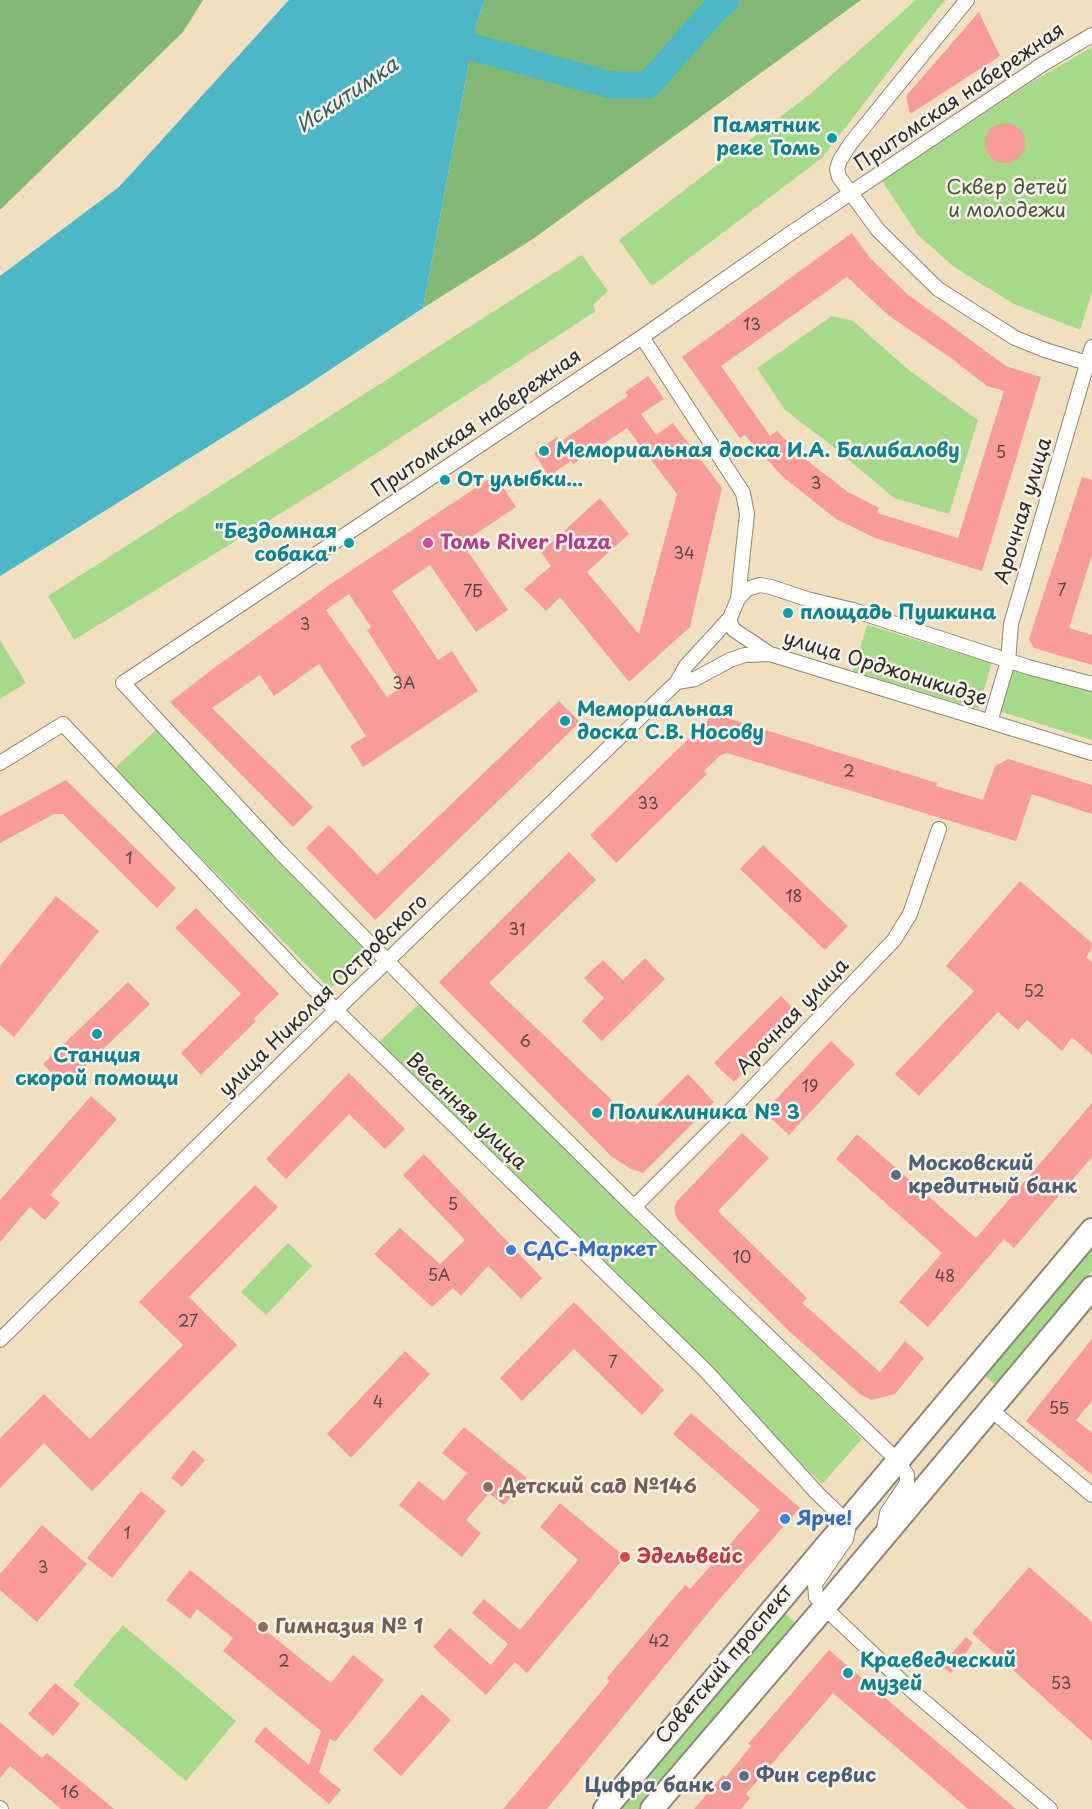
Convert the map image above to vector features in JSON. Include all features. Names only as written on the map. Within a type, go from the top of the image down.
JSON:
[{"type":"main road","name":"Советский проспект","points":[[604,1809],[1092,1230]]},
{"type":"main road","name":"Советский проспект","points":[[652,1809],[1092,1288]]},
{"type":"street","name":"Притомская набережная","points":[[967,0],[851,142],[840,160],[837,169],[839,177],[850,195],[878,230],[938,289],[1015,338],[1087,363]]},
{"type":"street","name":"Притомская набережная","points":[[387,961],[278,850],[123,683],[642,337],[1043,64],[1092,35]]},
{"type":"street","points":[[642,337],[743,492],[747,514],[747,532],[738,599],[730,618],[686,666],[677,681]]},
{"type":"street","name":"Арочная улица","points":[[990,722],[1008,660],[1011,624],[1092,347]]},
{"type":"street","points":[[738,599],[752,586],[771,587],[854,610],[1008,660],[1092,684]]},
{"type":"street","points":[[730,618],[734,630],[770,654]]},
{"type":"street","name":"улица Орджоникидзе","points":[[677,681],[695,679],[730,660],[745,655],[770,654],[1092,753]]},
{"type":"street","name":"улица Николая Островского","points":[[0,1340],[335,1011],[677,681]]},
{"type":"street","name":"Весенняя улица","points":[[0,763],[63,724],[335,1011],[705,1371],[846,1522]]},
{"type":"street","name":"Арочная улица","points":[[634,1207],[735,1106],[894,939],[910,914],[939,829]]},
{"type":"street","points":[[387,961],[634,1207],[898,1461]]},
{"type":"street","points":[[990,1409],[1092,1495]]},
{"type":"street","name":"Советский проспект","points":[[883,1536],[886,1513],[907,1483],[907,1475],[898,1461]]},
{"type":"street","name":"Советский проспект","points":[[824,1607],[816,1597],[815,1584],[846,1539],[848,1530],[846,1522]]},
{"type":"street","points":[[824,1607],[911,1690],[1050,1809]]},
{"type":"green space","points":[[0,0],[203,0],[183,32],[0,210]]},
{"type":"green space","points":[[485,0],[861,0],[533,239],[423,308],[476,25]]},
{"type":"green space","points":[[916,0],[945,0],[822,158],[652,286],[619,240],[809,95]]},
{"type":"green space","name":"Сквер детей и молодежи","points":[[1092,47],[1092,292],[1080,330],[1014,304],[954,267],[918,235],[882,181],[1027,85]]},
{"type":"green space","points":[[582,255],[608,291],[593,305],[596,311],[335,480],[74,640],[48,596]]},
{"type":"green space","points":[[832,316],[853,321],[910,371],[978,420],[949,514],[894,498],[785,410],[757,368]]},
{"type":"green space","points":[[867,625],[992,663],[978,709],[853,671]]},
{"type":"green space","points":[[0,640],[26,683],[0,699]]},
{"type":"green space","points":[[1013,666],[1092,691],[1092,740],[999,711]]},
{"type":"green space","points":[[159,727],[377,944],[330,989],[114,769]]},
{"type":"green space","points":[[420,1003],[862,1439],[822,1484],[377,1044]]},
{"type":"green space","points":[[288,1243],[312,1266],[266,1315],[241,1292]]},
{"type":"green space","points":[[1092,1245],[1092,1271],[996,1385],[984,1375]]},
{"type":"green space","points":[[784,1613],[796,1623],[639,1809],[618,1809]]},
{"type":"green space","points":[[123,1625],[236,1721],[186,1781],[73,1685]]},
{"type":"water","points":[[289,0],[485,0],[476,25],[423,308],[304,387],[0,576],[0,276],[119,187]]},
{"type":"building","points":[[979,12],[1000,56],[910,114],[906,96]]},
{"type":"building","points":[[1005,123],[1013,124],[1019,129],[1024,135],[1024,151],[1019,157],[1013,162],[1005,163],[997,162],[991,157],[986,151],[985,143],[986,135],[991,129],[997,124]]},
{"type":"building","points":[[852,233],[870,258],[906,293],[1006,366],[1041,377],[982,571],[875,538],[836,519],[783,477],[745,435],[740,438],[682,357]],"holes":[[[847,277],[888,315],[987,386],[1004,391],[958,538],[877,513],[879,508],[848,492],[805,459],[777,431],[770,436],[721,366]]]},
{"type":"building","points":[[648,376],[664,399],[641,414],[656,435],[673,423],[722,488],[690,627],[629,682],[560,597],[546,611],[524,589],[551,566],[541,552],[600,498],[629,534],[587,572],[639,634],[677,494],[627,428],[573,464],[571,461],[549,476],[534,453],[557,437],[560,442],[628,396],[625,392]]},
{"type":"building","points":[[495,475],[516,507],[462,543],[508,610],[476,632],[430,565],[392,591],[438,660],[452,651],[478,691],[363,767],[350,746],[366,736],[319,664],[274,696],[260,675],[212,708],[313,807],[293,827],[170,702],[331,584]],"holes":[[[349,594],[371,627],[367,630],[403,686],[387,697],[326,610]]]},
{"type":"building","points":[[1082,477],[1092,480],[1092,555],[1069,628],[1092,635],[1092,665],[1034,648],[1029,639]]},
{"type":"building","points":[[559,701],[580,722],[375,920],[306,848],[329,825],[377,875]]},
{"type":"building","points":[[720,716],[937,783],[936,786],[983,800],[995,766],[1008,759],[1092,785],[1092,814],[1032,794],[1016,841],[727,753],[721,755],[704,771],[707,774],[616,863],[590,835],[710,718]]},
{"type":"building","points":[[66,780],[176,888],[157,908],[63,814],[54,814],[0,843],[0,816]]},
{"type":"building","points":[[763,845],[848,926],[825,950],[740,869]]},
{"type":"building","points":[[569,852],[596,880],[489,983],[637,1124],[688,1074],[714,1102],[643,1173],[629,1168],[611,1156],[439,982]]},
{"type":"building","points":[[1020,881],[1092,943],[1092,948],[1086,957],[1092,962],[1092,1055],[1072,1037],[1062,1051],[1027,1020],[1018,1030],[998,1012],[919,1096],[895,1074],[974,991],[946,966]]},
{"type":"building","points":[[56,896],[99,931],[14,1037],[0,1025],[0,966]]},
{"type":"building","points":[[196,908],[279,994],[254,1019],[256,1021],[201,1075],[181,1053],[241,994],[175,928]]},
{"type":"building","points":[[645,958],[665,979],[602,1041],[582,1021],[604,998],[584,978],[603,960],[623,980]]},
{"type":"building","name":"Станция скорой помощи","points":[[128,982],[150,1004],[65,1086],[43,1064]]},
{"type":"building","points":[[781,996],[800,1016],[734,1082],[714,1063]]},
{"type":"building","points":[[831,1041],[855,1064],[789,1135],[764,1112]]},
{"type":"building","points":[[349,1073],[405,1129],[385,1149],[349,1114],[286,1179],[266,1159]]},
{"type":"building","points":[[91,1096],[117,1119],[50,1195],[60,1203],[45,1220],[30,1207],[0,1242],[0,1200]]},
{"type":"building","points":[[1092,1103],[1092,1157],[1014,1248],[1004,1239],[928,1327],[899,1302],[942,1253],[836,1159],[857,1134],[976,1238]]},
{"type":"building","points":[[742,1133],[769,1158],[718,1211],[807,1298],[802,1303],[880,1372],[905,1341],[924,1358],[895,1394],[872,1400],[861,1395],[789,1331],[677,1219],[674,1208],[678,1200]]},
{"type":"building","points":[[424,1154],[542,1278],[521,1299],[488,1266],[461,1296],[453,1288],[432,1307],[374,1254],[400,1228],[440,1264],[465,1240],[403,1175]]},
{"type":"building","points":[[255,1185],[278,1207],[189,1297],[237,1345],[92,1491],[44,1443],[0,1488],[0,1438],[44,1394],[90,1439],[183,1345],[139,1302]]},
{"type":"building","points":[[574,1302],[664,1390],[642,1415],[574,1349],[522,1401],[500,1378]]},
{"type":"building","points":[[1092,1339],[1092,1401],[1076,1420],[1092,1433],[1092,1475],[1026,1421]]},
{"type":"building","points":[[405,1351],[430,1374],[351,1458],[327,1434]]},
{"type":"building","points":[[691,1413],[800,1508],[723,1595],[547,1809],[503,1809],[610,1681],[607,1678],[685,1585],[690,1589],[760,1510],[673,1434]]},
{"type":"building","name":"Детский сад №146","points":[[464,1427],[527,1478],[504,1505],[489,1493],[466,1520],[481,1533],[462,1557],[399,1505],[419,1481],[444,1501],[467,1473],[442,1453]]},
{"type":"building","points":[[193,1450],[205,1460],[182,1487],[171,1478]]},
{"type":"building","points":[[141,1491],[166,1511],[112,1578],[87,1558]]},
{"type":"building","points":[[560,1503],[625,1557],[527,1673],[515,1662],[486,1695],[433,1647],[450,1628],[491,1665],[508,1644],[472,1613],[484,1599],[520,1630],[578,1560],[540,1527]]},
{"type":"building","points":[[42,1525],[87,1564],[37,1622],[0,1590],[0,1574]]},
{"type":"building","points":[[1029,1567],[1092,1622],[1092,1741],[972,1633]]},
{"type":"building","points":[[190,1570],[331,1683],[353,1655],[384,1680],[335,1742],[330,1739],[319,1772],[341,1790],[329,1804],[254,1741],[265,1727],[309,1765],[321,1731],[223,1651],[233,1638],[197,1609],[190,1619],[166,1600]]},
{"type":"building","points":[[966,1637],[973,1643],[951,1673],[941,1666]]},
{"type":"building","points":[[829,1650],[1016,1809],[968,1809],[833,1693],[746,1794],[750,1798],[741,1809],[694,1809],[723,1775],[726,1777],[751,1746],[748,1744]]},
{"type":"building","points":[[55,1683],[80,1704],[53,1736],[28,1714]]},
{"type":"building","points":[[422,1694],[451,1720],[401,1776],[373,1750]]},
{"type":"building","points":[[0,1722],[42,1758],[47,1753],[114,1809],[61,1809],[10,1766],[0,1778]]},
{"type":"waterway","name":"Искитимка","points":[[436,39],[611,85],[648,85],[718,6],[726,0]]},
{"type":"place","name":"Памятник реке Томь","points":[[832,138]]},
{"type":"place","name":"Мемориальная доска И.А. Балибалову","points":[[544,451]]},
{"type":"place","name":"От улыбки...","points":[[445,480]]},
{"type":"place","name":"\"Бездомная собака\"","points":[[349,543]]},
{"type":"place","name":"Томь River Plaza","points":[[428,543]]},
{"type":"place","name":"площадь Пушкина","points":[[788,613]]},
{"type":"place","name":"Мемориальная доска С.В. Носову","points":[[565,721]]},
{"type":"place","name":"Станция скорой помощи","points":[[97,1034]]},
{"type":"place","name":"Поликлиника № 3","points":[[597,1113]]},
{"type":"place","name":"Московский кредитный банк","points":[[896,1175]]},
{"type":"place","name":"СДС-Маркет","points":[[511,1250]]},
{"type":"place","name":"Детский сад №146","points":[[488,1487]]},
{"type":"place","name":"Ярче!","points":[[785,1519]]},
{"type":"place","name":"Эдельвейс","points":[[625,1557]]},
{"type":"place","name":"Гимназия № 1","points":[[263,1627]]},
{"type":"place","name":"Краеведческий музей","points":[[848,1673]]},
{"type":"place","name":"Фин сервис","points":[[744,1776]]},
{"type":"place","name":"Цифра банк","points":[[726,1786]]}]
